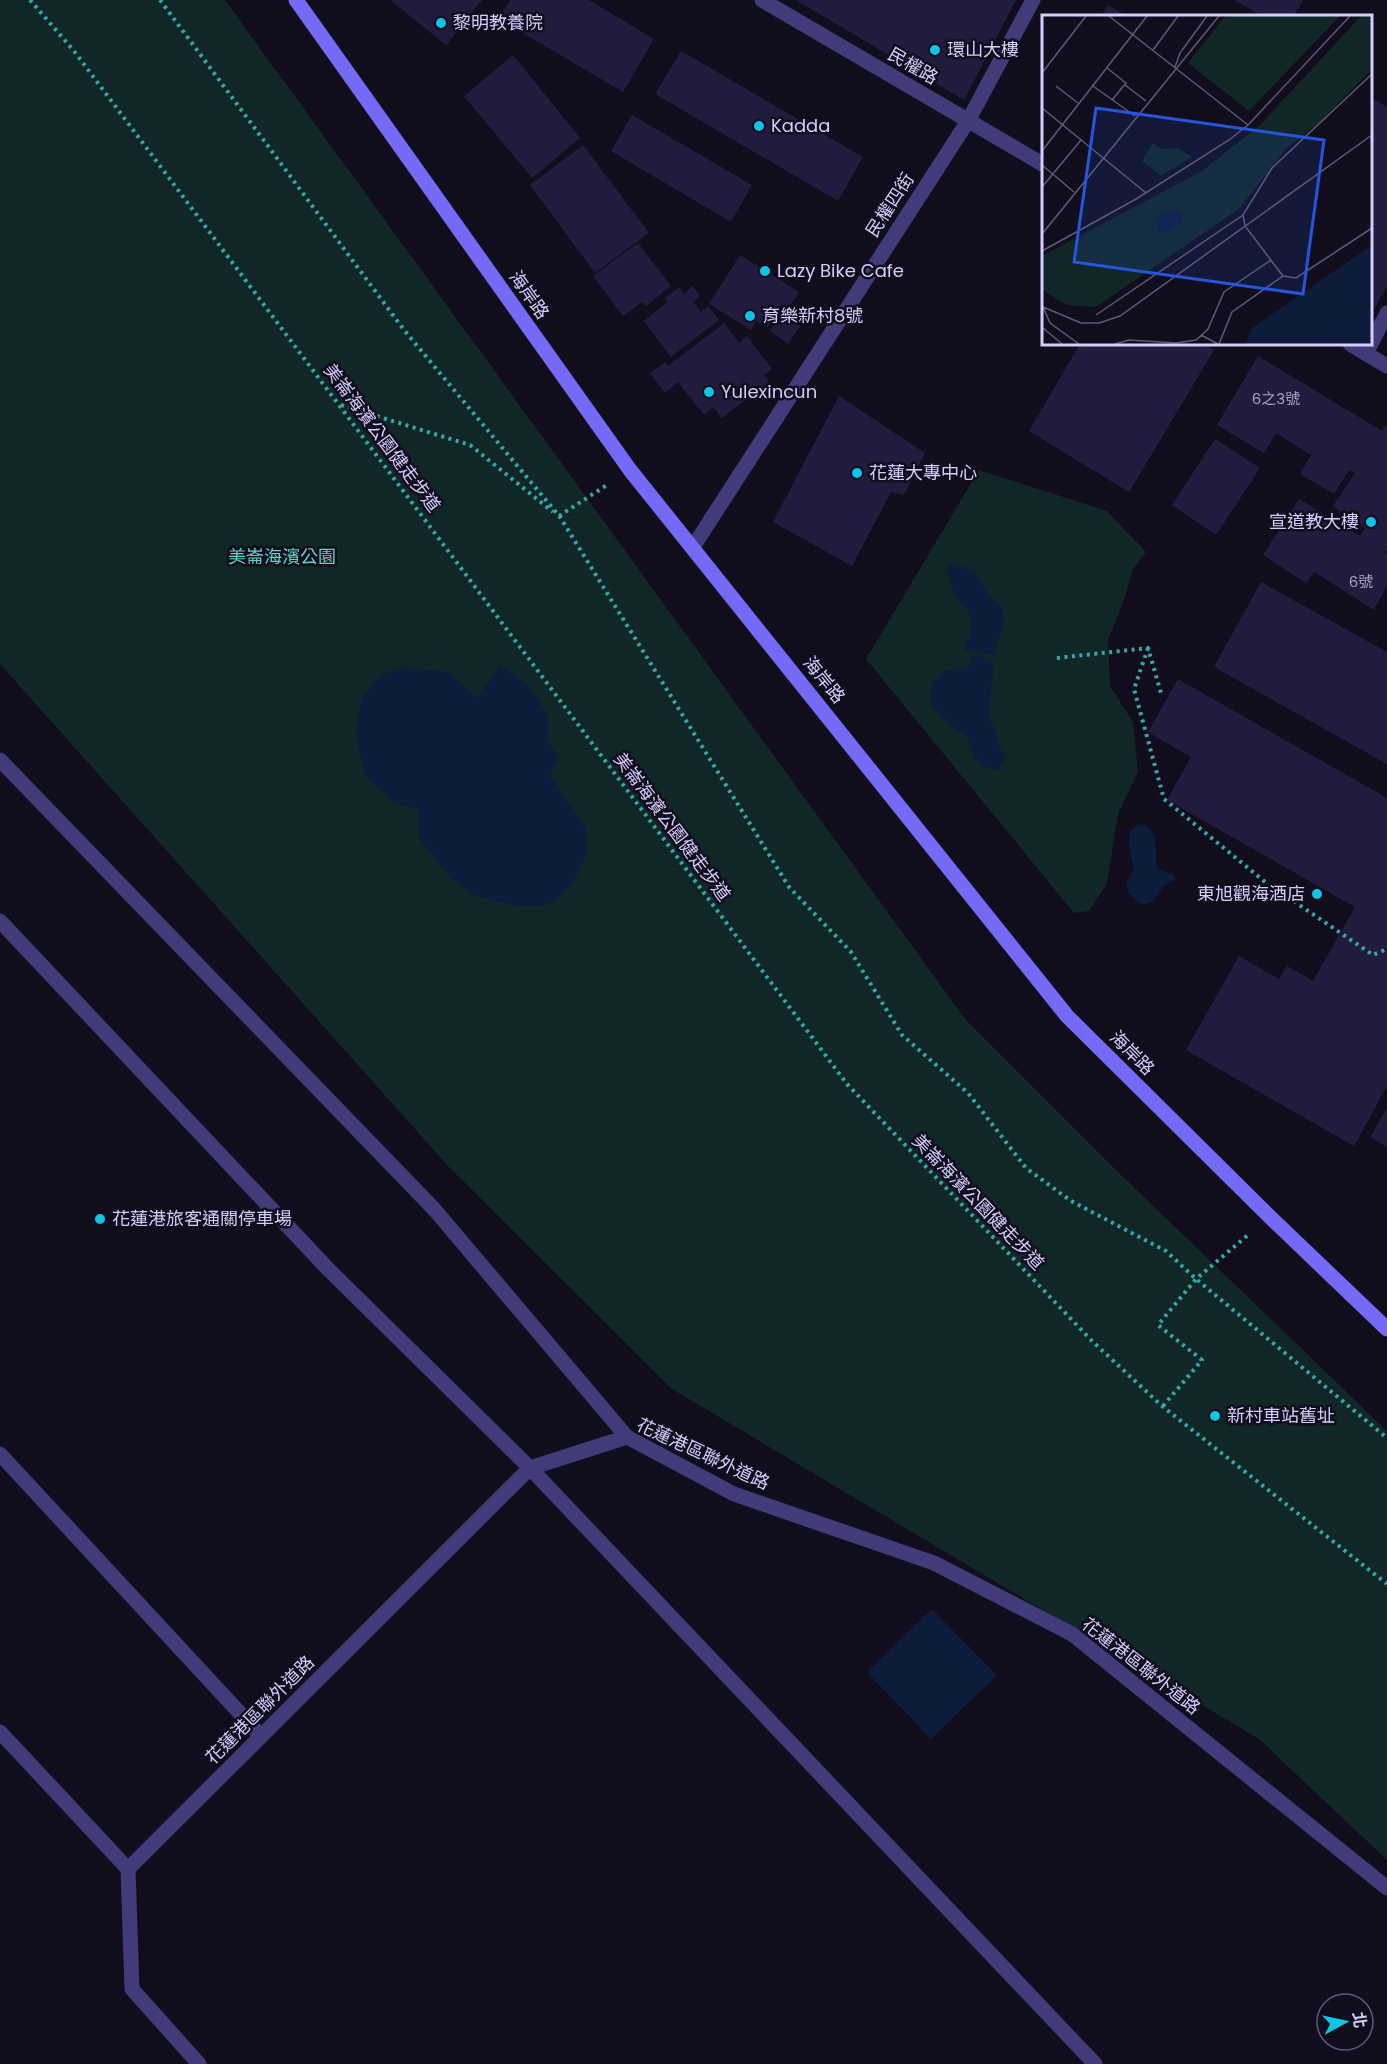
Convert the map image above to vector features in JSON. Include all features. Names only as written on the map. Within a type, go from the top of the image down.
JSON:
[{"type":"main road","name":"海岸路","points":[[296,0],[630,470],[1067,1016],[1387,1329]]},
{"type":"street","name":"民權路","points":[[762,0],[1042,164]]},
{"type":"street","name":"民權四街","points":[[693,547],[968,121],[1033,0]]},
{"type":"street","points":[[1372,342],[1387,313]]},
{"type":"street","points":[[1352,345],[1387,366]]},
{"type":"street","points":[[1366,353],[1370,345]]},
{"type":"street","points":[[0,760],[434,1209],[627,1437]]},
{"type":"street","points":[[0,921],[328,1269],[530,1468],[1095,2064]]},
{"type":"street","name":"花蓮港區聯外道路","points":[[128,1869],[530,1468],[627,1437],[734,1494],[934,1563],[1072,1634],[1387,1888]]},
{"type":"street","points":[[0,1454],[261,1736]]},
{"type":"street","points":[[0,1732],[128,1869],[132,1989],[199,2064]]},
{"type":"path","name":"美崙海濱公園健走步道","points":[[30,0],[74,51],[847,1084],[1092,1341],[1162,1406],[1387,1584]]},
{"type":"path","points":[[160,0],[404,330],[560,517],[789,887],[851,952],[902,1035],[968,1094],[1026,1168],[1071,1201],[1166,1251],[1196,1279],[1387,1438]]},
{"type":"path","points":[[340,405],[470,445],[560,517]]},
{"type":"path","points":[[560,517],[630,470]]},
{"type":"path","points":[[1057,658],[1148,648]]},
{"type":"path","points":[[1148,648],[1161,693]]},
{"type":"path","points":[[1148,648],[1134,690],[1164,799],[1264,881],[1322,922],[1372,955],[1387,949]]},
{"type":"path","points":[[1162,1406],[1202,1360],[1158,1325],[1196,1279],[1269,1216]]},
{"type":"green space","name":"美崙海濱公園","points":[[0,0],[225,0],[966,1020],[1117,1171],[1387,1431],[1387,1860],[1259,1739],[672,1389],[449,1167],[0,664]]},
{"type":"green space","points":[[979,470],[1107,511],[1146,552],[1133,569],[1123,603],[1108,639],[1110,686],[1133,722],[1138,772],[1118,814],[1107,884],[1089,911],[1074,913],[866,659]]},
{"type":"water","points":[[949,564],[976,572],[990,596],[1002,607],[1005,622],[995,649],[997,656],[964,650],[970,634],[971,621],[966,609],[954,596],[946,569]]},
{"type":"water","points":[[973,654],[994,662],[989,713],[1001,749],[1006,756],[999,769],[985,767],[976,760],[966,735],[950,725],[936,711],[930,699],[933,681],[947,670],[969,667]]},
{"type":"water","points":[[500,665],[528,684],[548,716],[548,740],[559,759],[550,775],[586,828],[586,856],[574,882],[556,900],[539,907],[511,905],[478,897],[452,880],[419,838],[418,809],[395,803],[364,775],[356,733],[361,700],[377,678],[401,667],[449,672],[477,698]]},
{"type":"water","points":[[1137,824],[1145,825],[1154,836],[1158,869],[1174,875],[1176,879],[1164,886],[1152,902],[1142,905],[1128,893],[1126,884],[1134,869],[1129,839]]},
{"type":"water","points":[[932,1609],[997,1675],[931,1739],[867,1672]]},
{"type":"building","name":"黎明教養院","points":[[390,0],[482,0],[446,45]]},
{"type":"building","points":[[510,0],[589,0],[654,39],[623,92],[499,19]]},
{"type":"building","name":"環山大樓","points":[[796,0],[1016,0],[964,100]]},
{"type":"building","points":[[1234,0],[1303,0],[1295,15],[1261,15]]},
{"type":"building","points":[[1108,5],[1125,15],[1103,15]]},
{"type":"building","name":"Kadda","points":[[681,51],[863,157],[838,201],[655,94]]},
{"type":"building","points":[[513,55],[580,138],[532,178],[464,96]]},
{"type":"building","points":[[1372,98],[1387,107],[1387,286],[1372,313]]},
{"type":"building","points":[[632,115],[752,185],[731,222],[611,151]]},
{"type":"building","points":[[583,145],[649,233],[595,273],[530,185]]},
{"type":"building","points":[[638,243],[671,286],[646,306],[642,302],[623,316],[593,276]]},
{"type":"building","points":[[740,255],[799,292],[786,312],[780,308],[767,328],[756,321],[751,330],[709,304]]},
{"type":"building","points":[[693,286],[700,296],[693,302],[701,312],[708,306],[719,320],[671,357],[644,321],[668,302],[665,298],[679,287],[684,294]]},
{"type":"building","points":[[782,313],[800,326],[788,344],[770,331]]},
{"type":"building","points":[[724,323],[739,343],[747,336],[772,369],[764,375],[769,382],[722,418],[713,407],[704,415],[678,382],[665,393],[650,373],[665,362],[668,366]]},
{"type":"building","points":[[1079,345],[1206,345],[1214,350],[1129,492],[1029,431]]},
{"type":"building","points":[[1258,356],[1382,431],[1385,426],[1387,427],[1387,551],[1385,553],[1387,554],[1387,586],[1374,610],[1314,572],[1306,583],[1263,555],[1299,499],[1360,536],[1365,528],[1333,506],[1355,473],[1349,470],[1334,494],[1300,474],[1311,455],[1276,433],[1264,453],[1217,425]]},
{"type":"building","name":"花蓮大專中心","points":[[839,396],[925,453],[904,495],[891,492],[852,566],[773,522]]},
{"type":"building","points":[[1215,439],[1260,468],[1216,535],[1172,505]]},
{"type":"building","points":[[1261,582],[1387,652],[1387,764],[1214,667]]},
{"type":"building","points":[[1178,679],[1387,798],[1387,1086],[1354,1146],[1186,1050],[1239,956],[1279,979],[1287,966],[1313,981],[1355,907],[1167,800],[1191,757],[1148,732]]},
{"type":"building","points":[[1387,1108],[1387,1147],[1370,1137]]},
{"type":"place","name":"黎明教養院","points":[[441,23]]},
{"type":"place","name":"環山大樓","points":[[935,50]]},
{"type":"place","name":"Kadda","points":[[759,126]]},
{"type":"place","name":"Lazy Bike Cafe","points":[[765,271]]},
{"type":"place","name":"育樂新村8號","points":[[750,316]]},
{"type":"place","name":"Yulexincun","points":[[709,392]]},
{"type":"place","name":"花蓮大專中心","points":[[857,473]]},
{"type":"place","name":"宣道教大樓","points":[[1371,522]]},
{"type":"place","name":"東旭觀海酒店","points":[[1317,894]]},
{"type":"place","name":"花蓮港旅客通關停車場","points":[[100,1219]]},
{"type":"place","name":"新村車站舊址","points":[[1215,1416]]}]
